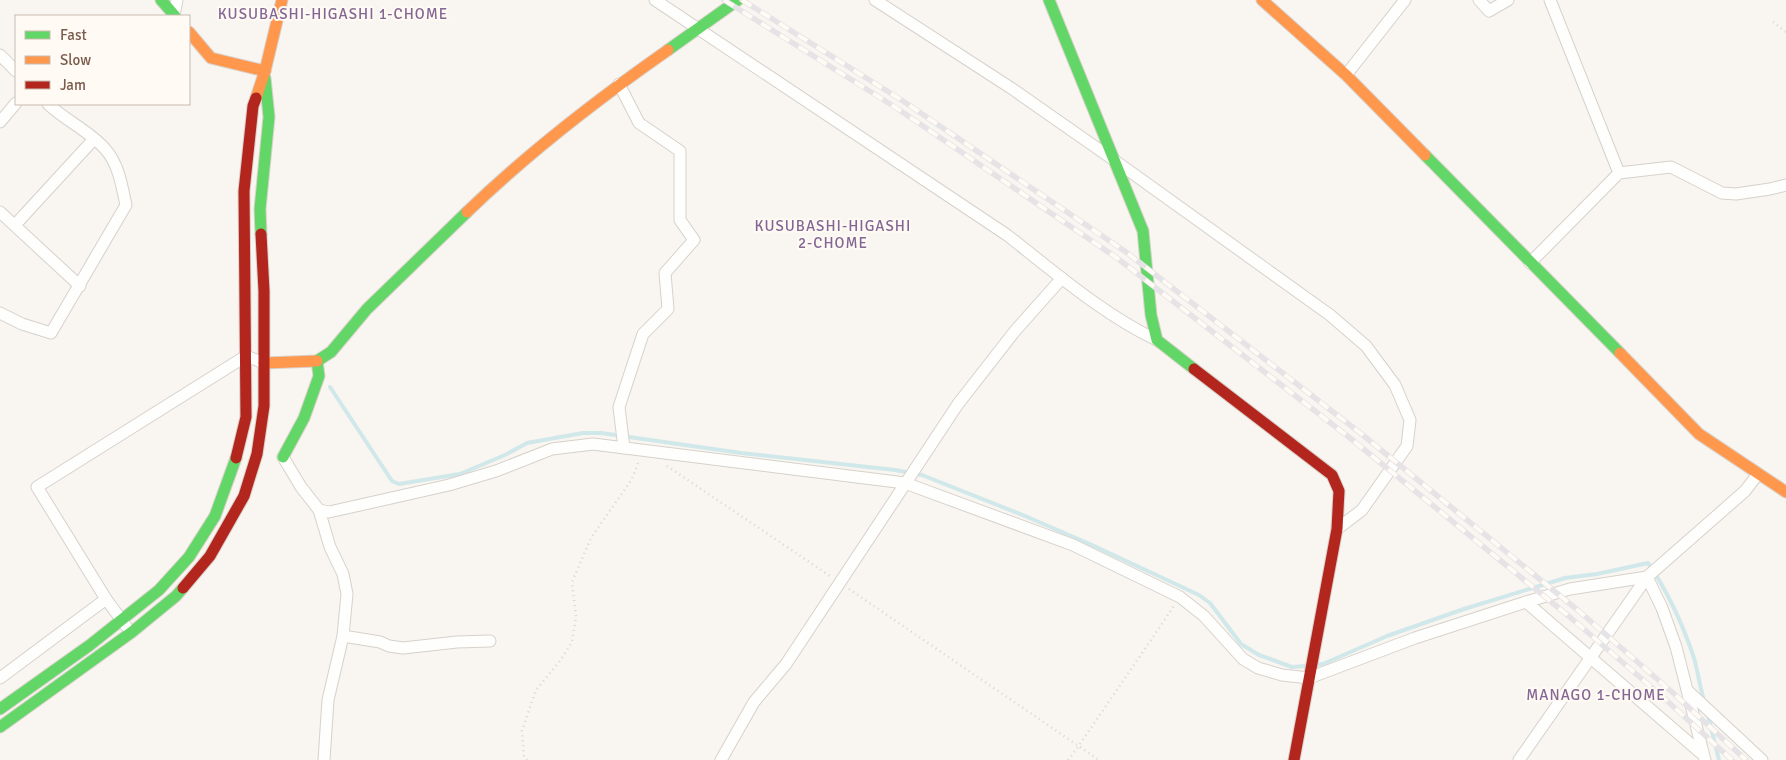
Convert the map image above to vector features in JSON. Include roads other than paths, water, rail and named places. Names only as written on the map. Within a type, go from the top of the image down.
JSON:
[{"type":"street","points":[[161,0],[174,15]]},
{"type":"street","points":[[175,15],[177,0]]},
{"type":"street","points":[[0,709],[90,645],[159,590],[189,557],[215,516],[233,469],[246,417],[244,191],[253,106],[265,71],[282,0]]},
{"type":"street","points":[[655,0],[1007,235],[1062,278],[1132,328],[1157,340],[1332,475],[1339,491],[1337,529],[1294,760]]},
{"type":"street","points":[[246,356],[264,363],[317,361],[331,352],[367,309],[503,177],[619,84],[738,0]]},
{"type":"street","points":[[876,0],[1011,88],[1114,160],[1330,315],[1366,346],[1395,385],[1410,420],[1407,446],[1362,510],[1337,529]]},
{"type":"street","points":[[1050,0],[1143,231],[1151,315],[1157,340]]},
{"type":"street","points":[[1262,0],[1346,75],[1699,434],[1786,492]]},
{"type":"street","points":[[1346,75],[1405,0]]},
{"type":"street","points":[[1479,0],[1489,11],[1508,0]]},
{"type":"street","points":[[1550,0],[1619,173]]},
{"type":"street","points":[[190,33],[211,58],[265,71]]},
{"type":"street","points":[[0,56],[15,71]]},
{"type":"street","points":[[0,727],[132,632],[176,596],[210,556],[244,496],[257,454],[263,416],[264,291],[260,209],[269,116],[265,71]]},
{"type":"street","points":[[619,84],[639,123],[680,151],[680,220],[694,240],[665,274],[668,309],[643,334],[618,407],[624,448]]},
{"type":"street","points":[[0,122],[15,104]]},
{"type":"street","points":[[0,313],[22,324],[51,333],[126,205],[116,167],[107,151],[49,105]]},
{"type":"street","points":[[15,225],[94,139]]},
{"type":"street","points":[[1530,263],[1619,173],[1671,167],[1722,193],[1736,194],[1786,185]]},
{"type":"street","points":[[0,212],[80,286]]},
{"type":"street","points":[[721,760],[754,702],[786,664],[958,404],[1016,331],[1062,278]]},
{"type":"street","points":[[132,632],[106,599],[38,487],[246,356]]},
{"type":"street","points":[[317,361],[319,376],[304,418],[283,457],[301,487],[319,510],[330,547],[343,574],[347,594],[343,636],[328,700],[324,760]]},
{"type":"street","points":[[319,510],[328,512],[450,485],[496,471],[552,449],[593,444],[905,483],[1074,545],[1180,597],[1204,616],[1243,659],[1258,668],[1282,675],[1309,678],[1415,638],[1526,602],[1570,589],[1647,577]]},
{"type":"street","points":[[1519,760],[1647,577],[1745,491],[1758,474]]},
{"type":"street","points":[[1647,577],[1662,608],[1676,647],[1689,692],[1703,756]]},
{"type":"street","points":[[0,678],[106,599]]},
{"type":"street","points":[[1526,602],[1703,756]]},
{"type":"street","points":[[343,636],[403,648],[457,642],[490,641]]},
{"type":"street","points":[[1689,692],[1762,760]]},
{"type":"waterway","points":[[330,387],[392,481],[399,484],[460,474],[505,455],[527,443],[583,433],[601,433],[741,453],[895,470],[922,475],[1092,545],[1199,595],[1210,603],[1241,644],[1259,655],[1292,667],[1306,666]]},
{"type":"waterway","points":[[1316,665],[1323,664],[1387,636],[1464,609],[1565,578],[1597,574],[1648,563],[1668,597],[1685,633],[1694,658],[1704,701]]},
{"type":"waterway","points":[[1708,715],[1719,760]]},
{"type":"railway","points":[[724,0],[895,107],[1117,258],[1350,438],[1571,618],[1664,698],[1732,760]]},
{"type":"railway","points":[[742,0],[903,101],[1126,252],[1359,432],[1580,612],[1672,692],[1746,760]]},
{"type":"district","name":"KUSUBASHI-HIGASHI 1-CHOME","points":[[333,14]]},
{"type":"district","name":"KUSUBASHI-HIGASHI 2-CHOME","points":[[833,234]]},
{"type":"district","name":"MANAGO 1-CHOME","points":[[1596,695]]}]
